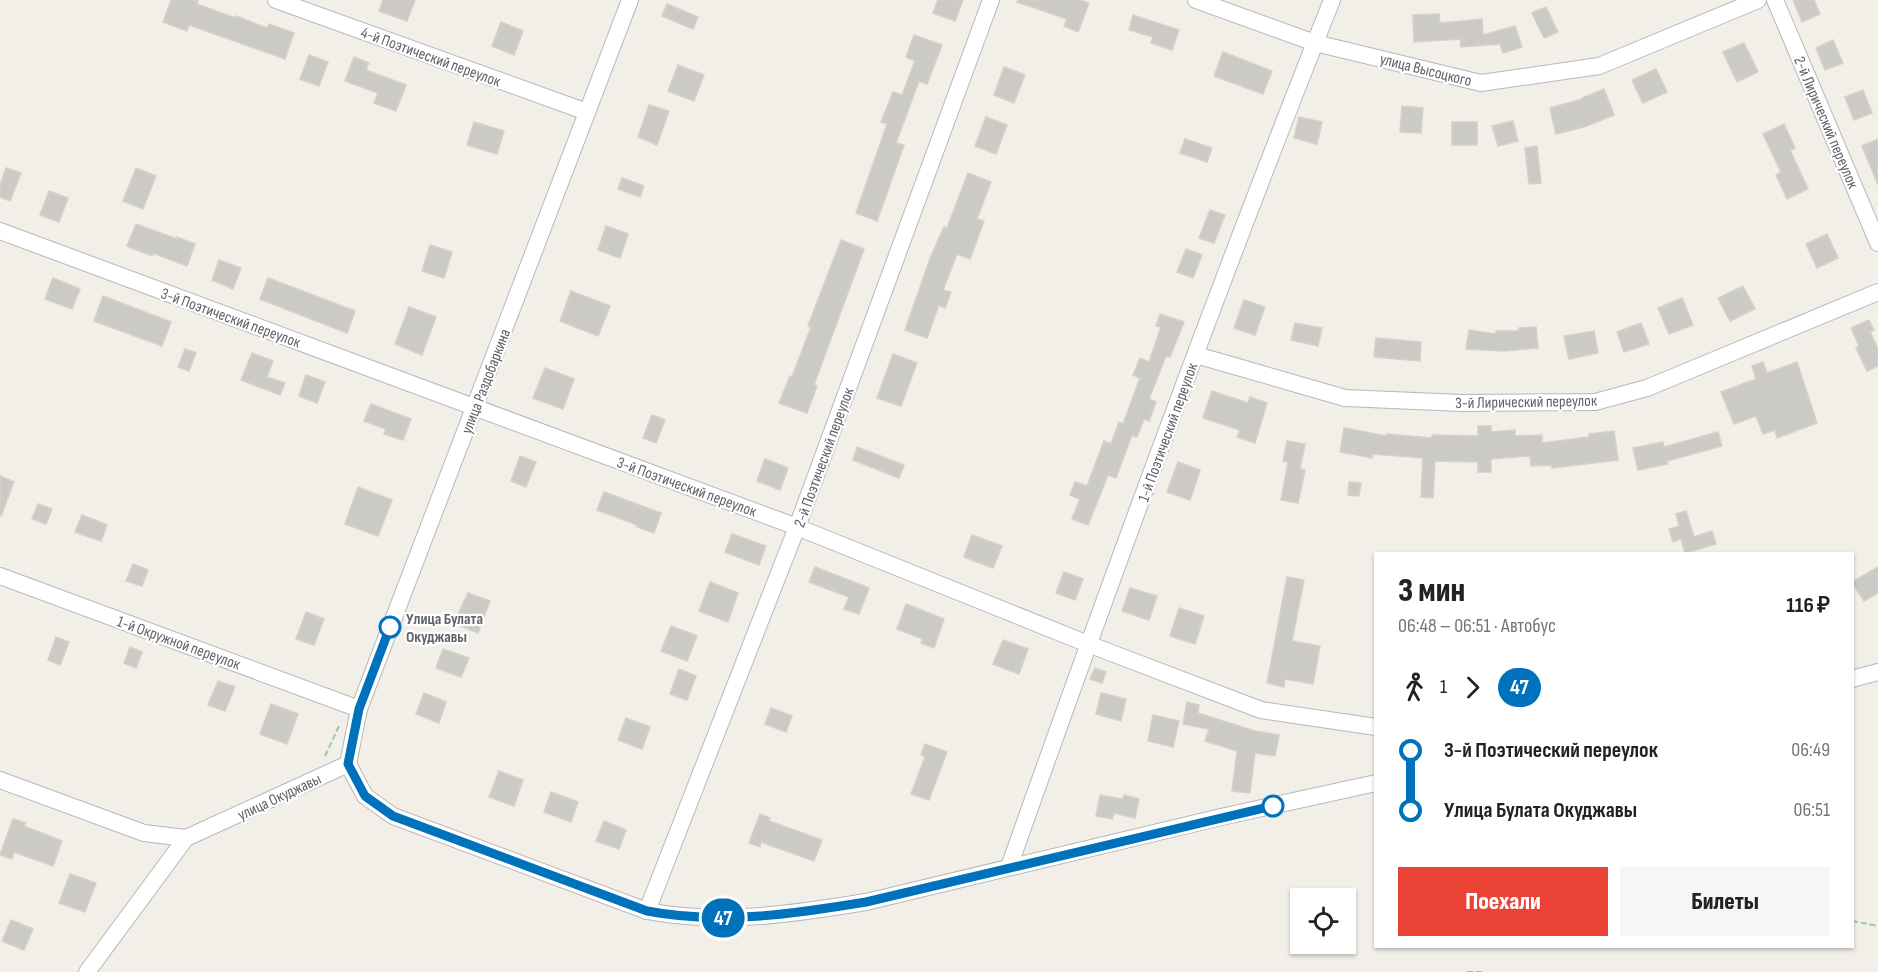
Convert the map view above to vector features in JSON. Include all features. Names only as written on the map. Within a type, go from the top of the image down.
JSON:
[{"type":"street","name":"4-й Поэтический переулок","points":[[276,0],[587,112]]},
{"type":"street","name":"улица Раздобаркина","points":[[348,764],[359,709],[630,0]]},
{"type":"street","name":"2-й Поэтический переулок","points":[[647,911],[797,527],[991,0]]},
{"type":"street","name":"улица Высоцкого","points":[[1196,0],[1315,43],[1480,83],[1599,66],[1758,0]]},
{"type":"street","name":"1-й Поэтический переулок","points":[[1009,867],[1088,644],[1332,0]]},
{"type":"street","name":"2-й Лирический переулок","points":[[1775,0],[1878,243]]},
{"type":"street","name":"3-й Поэтический переулок","points":[[0,231],[797,527],[1088,644],[1261,710],[1374,727]]},
{"type":"street","name":"3-й Лирический переулок","points":[[1196,355],[1345,398],[1462,403],[1595,402],[1647,388],[1878,292]]},
{"type":"street","name":"1-й Окружной переулок","points":[[0,576],[359,709]]},
{"type":"street","points":[[1854,678],[1878,672]]},
{"type":"street","points":[[348,764],[365,796],[393,816],[647,911],[674,916],[708,918],[755,917],[808,912],[866,902],[1221,817],[1374,783]]},
{"type":"street","name":"улица Окуджавы","points":[[186,838],[348,764]]},
{"type":"street","points":[[0,780],[144,833],[186,838],[87,972]]},
{"type":"path","points":[[1854,921],[1878,926]]},
{"type":"path","points":[[1467,972],[1484,972]]},
{"type":"building","points":[[171,0],[198,0],[197,4],[235,18],[236,16],[267,28],[269,24],[294,33],[285,59],[189,25],[187,31],[163,22]]},
{"type":"building","points":[[383,0],[415,0],[407,21],[379,11]]},
{"type":"building","points":[[938,0],[963,0],[955,21],[933,13]]},
{"type":"building","points":[[1018,0],[1080,0],[1089,3],[1078,32],[1064,26],[1067,19],[1017,2]]},
{"type":"building","points":[[1793,0],[1814,0],[1820,14],[1802,22]]},
{"type":"building","points":[[667,4],[698,17],[693,29],[662,16]]},
{"type":"building","points":[[1546,7],[1558,32],[1544,38],[1532,13]]},
{"type":"building","points":[[1439,14],[1440,23],[1482,19],[1483,35],[1515,26],[1522,47],[1503,53],[1500,44],[1461,47],[1460,39],[1414,42],[1413,15]]},
{"type":"building","points":[[1133,15],[1179,30],[1172,50],[1151,43],[1153,37],[1129,30]]},
{"type":"building","points":[[501,22],[523,31],[514,55],[492,46]]},
{"type":"building","points":[[914,35],[942,45],[927,84],[919,81],[896,143],[904,145],[877,221],[856,213],[887,124],[881,122],[893,92],[902,95],[915,61],[906,57]]},
{"type":"building","points":[[1833,40],[1843,63],[1825,70],[1816,48]]},
{"type":"building","points":[[1744,43],[1758,72],[1737,82],[1723,52]]},
{"type":"building","points":[[1223,52],[1272,71],[1263,94],[1214,76]]},
{"type":"building","points":[[309,55],[328,62],[319,86],[300,79]]},
{"type":"building","points":[[354,57],[369,63],[366,70],[406,85],[396,111],[374,103],[378,93],[345,81]]},
{"type":"building","points":[[678,65],[704,75],[694,101],[668,91]]},
{"type":"building","points":[[1004,67],[1025,75],[1014,103],[994,95]]},
{"type":"building","points":[[1656,69],[1667,92],[1643,103],[1632,80]]},
{"type":"building","points":[[1604,89],[1614,115],[1584,127],[1556,134],[1550,108],[1582,99]]},
{"type":"building","points":[[1863,90],[1872,113],[1854,120],[1845,97]]},
{"type":"building","points":[[649,105],[669,111],[657,145],[638,137]]},
{"type":"building","points":[[1402,106],[1423,108],[1421,133],[1400,132]]},
{"type":"building","points":[[986,117],[1007,125],[996,154],[975,146]]},
{"type":"building","points":[[1299,117],[1322,122],[1317,144],[1294,138]]},
{"type":"building","points":[[1513,121],[1518,141],[1498,146],[1492,126]]},
{"type":"building","points":[[474,122],[504,131],[497,154],[467,145]]},
{"type":"building","points":[[1452,122],[1477,122],[1477,145],[1452,145]]},
{"type":"building","points":[[1784,124],[1795,148],[1790,150],[1808,189],[1787,199],[1776,175],[1781,172],[1763,134]]},
{"type":"building","points":[[1185,139],[1212,148],[1207,162],[1180,153]]},
{"type":"building","points":[[1878,139],[1878,185],[1862,146]]},
{"type":"building","points":[[1537,146],[1541,183],[1529,184],[1525,148]]},
{"type":"building","points":[[6,168],[21,173],[10,201],[0,197],[0,185]]},
{"type":"building","points":[[136,168],[156,176],[143,209],[123,201]]},
{"type":"building","points":[[968,173],[991,182],[977,219],[984,221],[970,259],[957,254],[943,290],[951,292],[945,308],[939,305],[927,338],[905,330],[931,256],[944,227],[947,228]]},
{"type":"building","points":[[622,178],[644,186],[640,197],[618,189]]},
{"type":"building","points":[[49,191],[68,198],[59,222],[40,215]]},
{"type":"building","points":[[1210,210],[1225,215],[1214,243],[1199,238]]},
{"type":"building","points":[[136,224],[195,244],[187,266],[127,246]]},
{"type":"building","points":[[606,226],[628,234],[620,258],[598,250]]},
{"type":"building","points":[[1827,234],[1838,258],[1817,268],[1806,244]]},
{"type":"building","points":[[841,240],[864,249],[814,385],[817,386],[807,413],[779,403],[790,376],[792,377],[811,327],[808,326]]},
{"type":"building","points":[[430,245],[452,252],[444,278],[422,271]]},
{"type":"building","points":[[1186,249],[1202,255],[1193,278],[1177,272]]},
{"type":"building","points":[[219,260],[241,268],[233,289],[212,280]]},
{"type":"building","points":[[53,278],[80,289],[72,309],[45,299]]},
{"type":"building","points":[[268,278],[355,311],[347,333],[260,299]]},
{"type":"building","points":[[1743,286],[1755,309],[1730,321],[1718,298]]},
{"type":"building","points":[[571,291],[610,306],[598,336],[560,321]]},
{"type":"building","points":[[103,296],[171,322],[162,346],[94,321]]},
{"type":"building","points":[[1682,298],[1693,325],[1669,334],[1658,308]]},
{"type":"building","points":[[1244,300],[1265,307],[1255,335],[1234,328]]},
{"type":"building","points":[[409,307],[436,317],[422,355],[395,344]]},
{"type":"building","points":[[1160,314],[1184,322],[1170,357],[1166,356],[1149,399],[1156,402],[1149,421],[1144,419],[1137,437],[1132,435],[1116,478],[1108,475],[1088,525],[1072,519],[1080,499],[1070,495],[1075,482],[1087,486],[1104,441],[1111,444],[1119,422],[1123,424],[1140,378],[1133,375],[1140,358],[1149,362],[1161,327],[1156,326]]},
{"type":"building","points":[[1869,320],[1874,330],[1870,332],[1878,349],[1878,366],[1867,371],[1856,348],[1859,346],[1851,328]]},
{"type":"building","points":[[1295,323],[1322,328],[1318,346],[1291,340]]},
{"type":"building","points":[[1641,323],[1649,344],[1624,352],[1617,332]]},
{"type":"building","points":[[1536,327],[1538,348],[1504,351],[1466,349],[1469,330],[1496,334],[1496,331],[1519,331],[1519,328]]},
{"type":"building","points":[[1594,331],[1598,353],[1569,359],[1564,336]]},
{"type":"building","points":[[1376,338],[1421,342],[1420,361],[1374,357]]},
{"type":"building","points":[[185,349],[196,353],[189,371],[178,367]]},
{"type":"building","points":[[252,353],[273,361],[267,377],[285,383],[280,395],[241,380]]},
{"type":"building","points":[[893,354],[917,363],[901,406],[877,398]]},
{"type":"building","points":[[1763,362],[1767,373],[1797,362],[1817,423],[1777,438],[1775,430],[1763,434],[1756,416],[1734,424],[1721,392],[1756,379],[1752,366]]},
{"type":"building","points":[[545,368],[574,379],[563,409],[533,398]]},
{"type":"building","points":[[306,375],[325,382],[317,403],[299,396]]},
{"type":"building","points":[[1212,391],[1248,403],[1250,397],[1267,403],[1255,443],[1237,437],[1240,430],[1203,418]]},
{"type":"building","points":[[371,404],[411,419],[403,440],[384,434],[386,429],[364,421]]},
{"type":"building","points":[[652,415],[665,420],[656,443],[643,438]]},
{"type":"building","points":[[1478,426],[1491,426],[1491,432],[1515,430],[1515,436],[1542,435],[1542,443],[1589,437],[1589,434],[1614,431],[1618,460],[1552,468],[1552,465],[1531,466],[1530,456],[1491,459],[1491,472],[1478,472],[1478,462],[1435,461],[1433,498],[1421,497],[1423,458],[1373,454],[1372,458],[1352,454],[1353,452],[1350,454],[1340,452],[1344,428],[1386,436],[1387,434],[1432,438],[1432,435],[1478,436]]},
{"type":"building","points":[[1718,432],[1722,446],[1667,461],[1668,464],[1638,470],[1633,448],[1663,442],[1664,447]]},
{"type":"building","points":[[1287,441],[1305,444],[1300,469],[1305,470],[1298,503],[1281,500],[1288,462],[1283,461]]},
{"type":"building","points":[[857,447],[904,465],[899,478],[853,460]]},
{"type":"building","points":[[520,456],[536,462],[526,487],[511,481]]},
{"type":"building","points":[[765,459],[788,468],[780,490],[757,481]]},
{"type":"building","points":[[1178,462],[1200,470],[1190,500],[1167,492]]},
{"type":"building","points":[[0,476],[14,482],[1,516],[0,516]]},
{"type":"building","points":[[1349,482],[1361,483],[1359,496],[1348,495]]},
{"type":"building","points":[[358,487],[392,500],[378,536],[345,524]]},
{"type":"building","points":[[604,492],[661,513],[654,533],[597,510]]},
{"type":"building","points":[[38,504],[52,509],[46,524],[32,519]]},
{"type":"building","points":[[1686,511],[1694,537],[1712,531],[1716,544],[1685,552],[1681,539],[1673,542],[1669,529],[1679,526],[1676,514]]},
{"type":"building","points":[[82,515],[107,525],[101,541],[75,532]]},
{"type":"building","points":[[732,534],[766,546],[759,565],[725,552]]},
{"type":"building","points":[[972,535],[1002,546],[993,568],[964,557]]},
{"type":"building","points":[[133,564],[148,570],[142,586],[126,581]]},
{"type":"building","points":[[815,567],[869,588],[859,614],[844,609],[849,597],[809,582]]},
{"type":"building","points":[[1878,567],[1878,593],[1864,601],[1854,585],[1854,581]]},
{"type":"building","points":[[1064,572],[1083,579],[1075,600],[1056,593]]},
{"type":"building","points":[[1287,577],[1304,580],[1292,641],[1320,646],[1313,684],[1285,679],[1284,687],[1267,683]]},
{"type":"building","points":[[710,582],[738,593],[728,622],[699,611]]},
{"type":"building","points":[[1130,588],[1157,596],[1149,620],[1122,611]]},
{"type":"building","points":[[468,593],[490,601],[478,633],[454,623]]},
{"type":"building","points":[[906,604],[944,619],[934,648],[921,643],[923,639],[897,629]]},
{"type":"building","points":[[1179,608],[1204,616],[1195,644],[1170,636]]},
{"type":"building","points":[[306,612],[324,619],[314,645],[296,639]]},
{"type":"building","points":[[671,626],[697,636],[687,661],[661,651]]},
{"type":"building","points":[[56,637],[69,642],[60,665],[48,660]]},
{"type":"building","points":[[1003,640],[1028,649],[1019,674],[993,664]]},
{"type":"building","points":[[130,647],[142,652],[136,668],[124,663]]},
{"type":"building","points":[[443,649],[469,658],[461,677],[436,668]]},
{"type":"building","points":[[1095,668],[1106,672],[1102,683],[1090,679]]},
{"type":"building","points":[[679,669],[696,676],[687,700],[670,694]]},
{"type":"building","points":[[218,681],[235,687],[225,711],[208,705]]},
{"type":"building","points":[[424,693],[446,702],[439,723],[416,714]]},
{"type":"building","points":[[1101,693],[1126,699],[1121,721],[1096,714]]},
{"type":"building","points":[[1187,702],[1199,705],[1198,713],[1255,731],[1279,735],[1275,756],[1255,753],[1250,793],[1232,791],[1237,751],[1205,741],[1209,729],[1183,724]]},
{"type":"building","points":[[271,704],[298,714],[287,744],[260,734]]},
{"type":"building","points":[[771,708],[792,716],[786,732],[765,724]]},
{"type":"building","points":[[1153,715],[1179,721],[1173,747],[1148,741]]},
{"type":"building","points":[[626,718],[650,727],[642,749],[618,740]]},
{"type":"building","points":[[925,744],[947,752],[929,800],[911,794],[925,757],[921,755]]},
{"type":"building","points":[[499,771],[523,780],[514,806],[489,797]]},
{"type":"building","points":[[551,792],[578,802],[571,822],[544,812]]},
{"type":"building","points":[[1100,795],[1123,799],[1124,795],[1139,799],[1135,818],[1114,813],[1112,819],[1096,816]]},
{"type":"building","points":[[760,814],[770,818],[769,821],[822,840],[814,861],[761,842],[760,847],[749,843]]},
{"type":"building","points":[[13,819],[26,823],[24,826],[62,841],[53,866],[14,852],[12,859],[0,855]]},
{"type":"building","points":[[604,821],[626,830],[619,849],[596,841]]},
{"type":"building","points":[[70,874],[96,883],[85,912],[59,903]]},
{"type":"building","points":[[11,920],[33,929],[24,950],[2,941]]},
{"type":"bus line","name":"47","points":[[390,627],[359,709],[348,764],[365,796],[393,816],[647,911],[674,916],[708,918],[755,917],[808,912],[866,902],[1273,806]]},
{"type":"place","name":"Улица Булата Окуджавы","points":[[390,627]]}]
